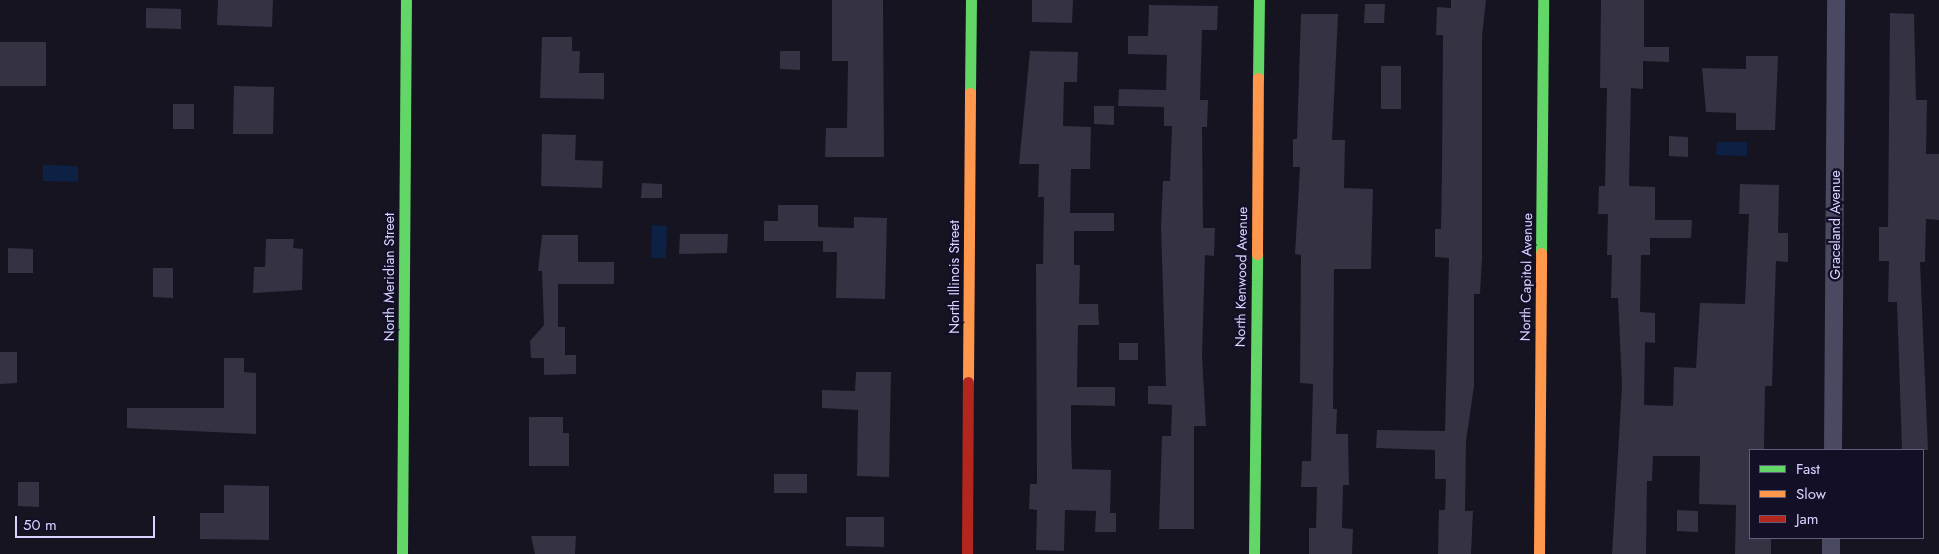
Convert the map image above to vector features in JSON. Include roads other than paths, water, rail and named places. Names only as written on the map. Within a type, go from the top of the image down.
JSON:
[{"type":"main road","name":"North Meridian Street","points":[[402,554],[406,0]]},
{"type":"main road","name":"North Illinois Street","points":[[967,554],[971,0]]},
{"type":"main road","name":"North Kenwood Avenue","points":[[1254,554],[1259,0]]},
{"type":"main road","name":"North Capitol Avenue","points":[[1539,554],[1543,0]]},
{"type":"street","name":"Graceland Avenue","points":[[1833,449],[1836,0]]},
{"type":"street","points":[[1831,539],[1831,554]]},
{"type":"water","points":[[1717,142],[1747,142],[1747,156],[1716,155]]},
{"type":"water","points":[[43,165],[78,166],[78,182],[43,181]]},
{"type":"water","points":[[652,225],[667,226],[666,258],[651,258]]}]
